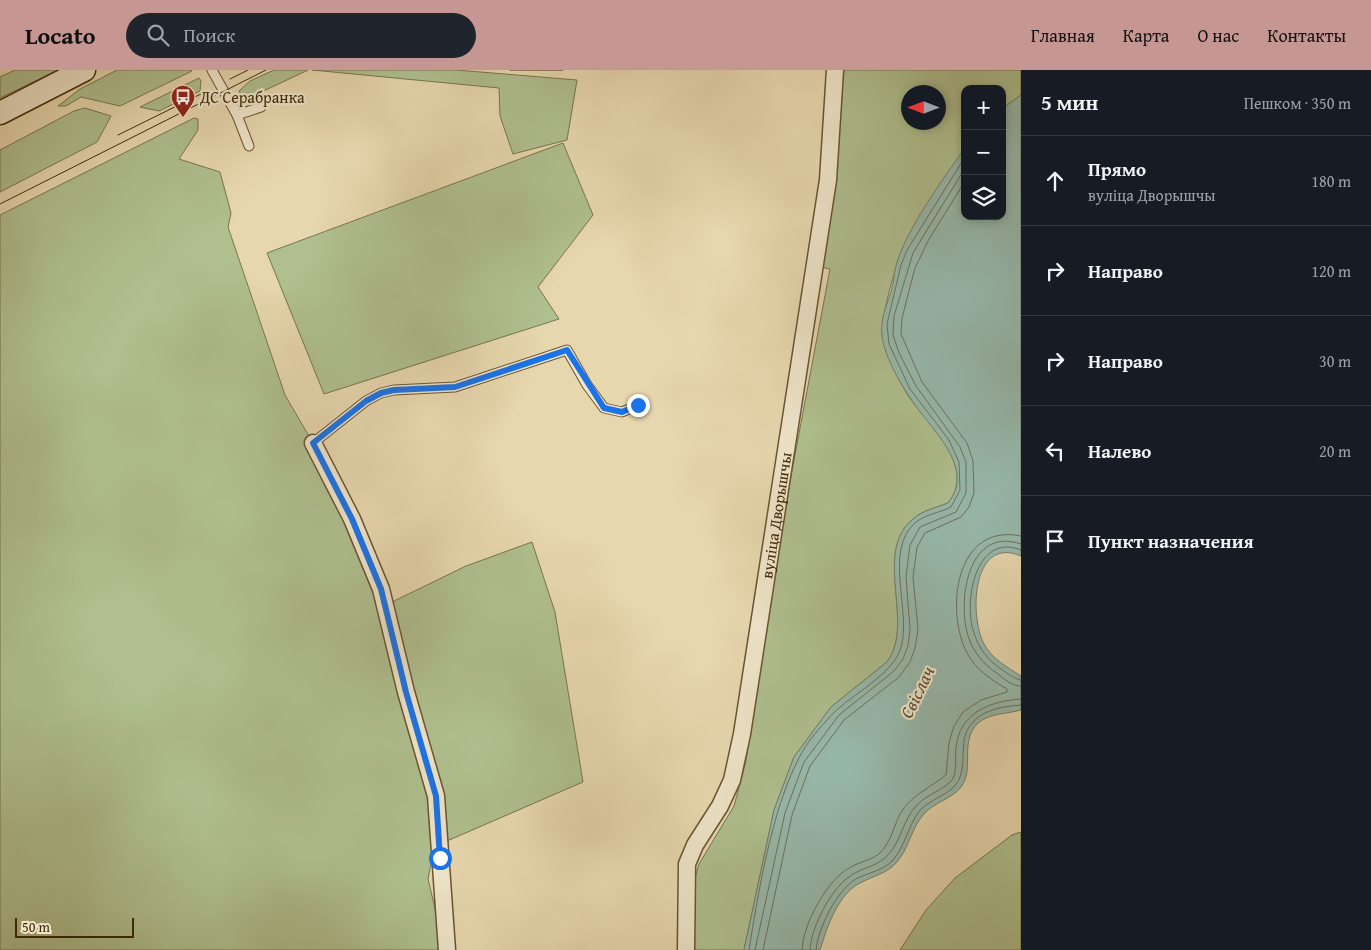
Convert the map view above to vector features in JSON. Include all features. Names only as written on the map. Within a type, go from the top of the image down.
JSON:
[{"type":"main road","points":[[0,113],[84,70]]},
{"type":"street","name":"вуліца Дворышчы","points":[[686,950],[687,864],[694,845],[720,806],[732,780],[742,734],[828,180],[835,70]]},
{"type":"street","points":[[313,443],[352,519],[381,589],[406,692],[436,796],[439,820],[443,923],[447,950]]},
{"type":"lane","points":[[212,70],[237,116],[249,146]]},
{"type":"lane","points":[[237,116],[261,107]]},
{"type":"lane","points":[[313,443],[366,401],[381,393],[394,390],[455,387],[567,350],[604,408],[622,412],[638,405]]},
{"type":"green space","points":[[15,70],[58,70],[0,98],[0,77]]},
{"type":"green space","points":[[117,70],[192,71],[120,106],[81,97],[66,106],[58,106],[80,89]]},
{"type":"green space","points":[[274,70],[308,70],[253,96],[242,96],[239,91],[250,81]]},
{"type":"green space","points":[[312,70],[456,70],[577,80],[567,140],[513,154],[500,116],[499,88]]},
{"type":"green space","points":[[840,70],[1021,70],[1021,95],[1006,106],[1006,85],[961,85],[961,154],[903,248],[883,319],[883,337],[893,366],[907,394],[946,446],[957,474],[956,489],[948,503],[925,511],[917,516],[901,533],[896,550],[894,569],[898,628],[895,646],[887,662],[831,707],[794,757],[774,810],[744,950],[691,950],[691,892],[699,864],[734,806],[746,761],[768,598],[830,269],[820,267]]},
{"type":"green space","points":[[199,78],[201,81],[200,91],[159,111],[140,107]]},
{"type":"green space","points":[[85,108],[111,116],[97,142],[0,192],[0,150],[74,111]]},
{"type":"green space","points":[[194,118],[198,119],[198,130],[179,159],[220,172],[231,213],[228,227],[285,395],[313,443],[392,602],[466,566],[532,542],[555,612],[583,782],[440,844],[437,833],[428,879],[445,950],[0,950],[0,215]]},
{"type":"green space","points":[[563,143],[593,215],[538,287],[559,319],[324,394],[267,253]]},
{"type":"green space","points":[[1021,832],[1021,950],[900,950],[926,910],[955,878],[1012,835]]},
{"type":"water","name":"Свіслач","points":[[1021,95],[1021,556],[1005,553],[992,557],[984,567],[976,598],[979,631],[984,644],[1005,666],[1021,676],[1021,710],[983,720],[972,730],[968,746],[967,772],[961,787],[953,795],[933,806],[924,814],[900,857],[892,867],[860,883],[845,895],[834,912],[820,950],[744,950],[774,810],[794,757],[831,707],[887,662],[895,646],[898,628],[894,569],[896,550],[901,533],[917,516],[925,511],[948,503],[955,490],[957,477],[955,464],[949,451],[915,405],[890,363],[882,336],[883,319],[897,262],[909,233],[961,154],[961,220],[1006,220],[1006,106]]},
{"type":"tram line","points":[[230,79],[248,70]]},
{"type":"tram line","points":[[0,204],[266,70]]},
{"type":"tram line","points":[[510,70],[563,70]]},
{"type":"tram line","points":[[118,135],[201,94]]},
{"type":"place","name":"ДС Серабранка","points":[[183,118]]},
{"type":"route","points":[[440,858],[436,796],[406,692],[381,589],[352,519],[320,461],[313,443],[348,414],[381,393],[394,390],[431,390],[455,387],[567,350],[587,385],[604,408],[622,412],[638,405]]}]
